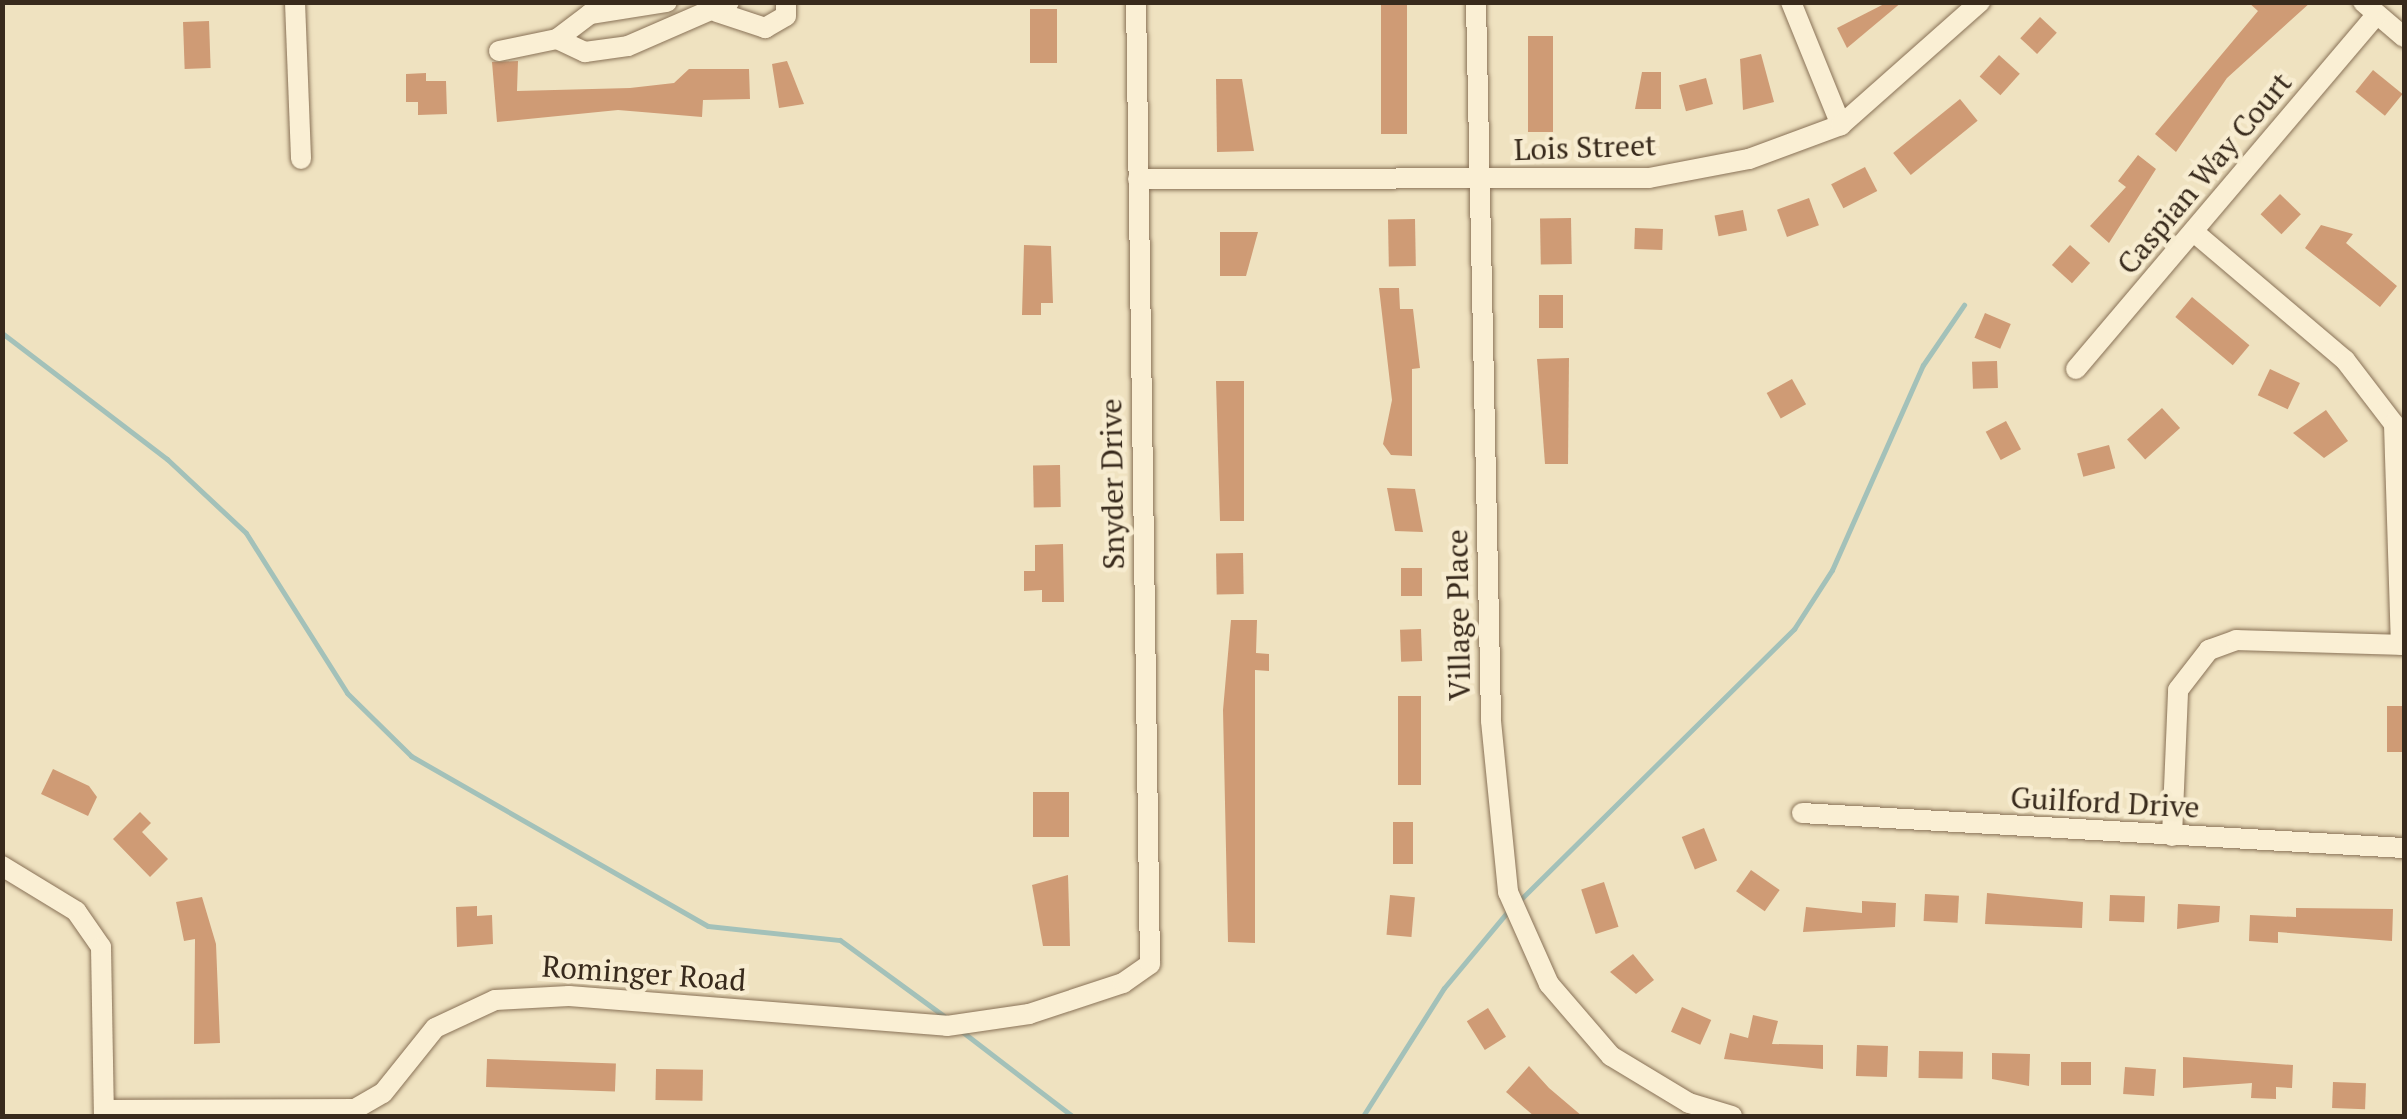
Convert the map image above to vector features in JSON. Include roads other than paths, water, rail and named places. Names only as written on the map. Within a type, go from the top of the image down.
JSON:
[{"type":"street","points":[[294,2],[300,159]]},
{"type":"street","points":[[499,51],[558,39],[590,14],[667,2]]},
{"type":"street","points":[[558,39],[585,52],[628,46],[723,8],[765,28],[786,16],[786,2]]},
{"type":"street","name":"Snyder Drive","points":[[1136,2],[1150,964]]},
{"type":"street","name":"Village Place","points":[[1476,2],[1490,721],[1508,892],[1549,984],[1612,1056],[1689,1104],[1732,1116]]},
{"type":"street","points":[[1791,2],[1841,125]]},
{"type":"street","name":"Lois Street","points":[[1138,179],[1649,178],[1749,159],[1841,125],[1980,2]]},
{"type":"street","points":[[2370,8],[2404,37]]},
{"type":"street","name":"Caspian Way Court","points":[[2076,370],[2194,232],[2370,8]]},
{"type":"street","points":[[2172,836],[2178,690],[2209,650],[2236,640],[2403,645],[2394,424],[2345,360],[2194,232]]},
{"type":"street","name":"Guilford Drive","points":[[1802,814],[2404,848]]},
{"type":"street","points":[[2,866],[76,911],[101,947],[104,1113]]},
{"type":"street","name":"Rominger Road","points":[[104,1113],[354,1108],[383,1093],[435,1028],[495,1000],[569,996],[948,1026],[1029,1014],[1124,982],[1150,964]]},
{"type":"waterway","points":[[1517,903],[1794,629],[1832,570],[1923,365],[1964,305]]},
{"type":"waterway","points":[[2,333],[167,459],[246,533],[347,693],[411,756],[708,926],[840,940],[948,1019]]},
{"type":"waterway","points":[[1363,1116],[1444,988],[1509,910]]},
{"type":"waterway","points":[[960,1030],[1072,1116]]}]
